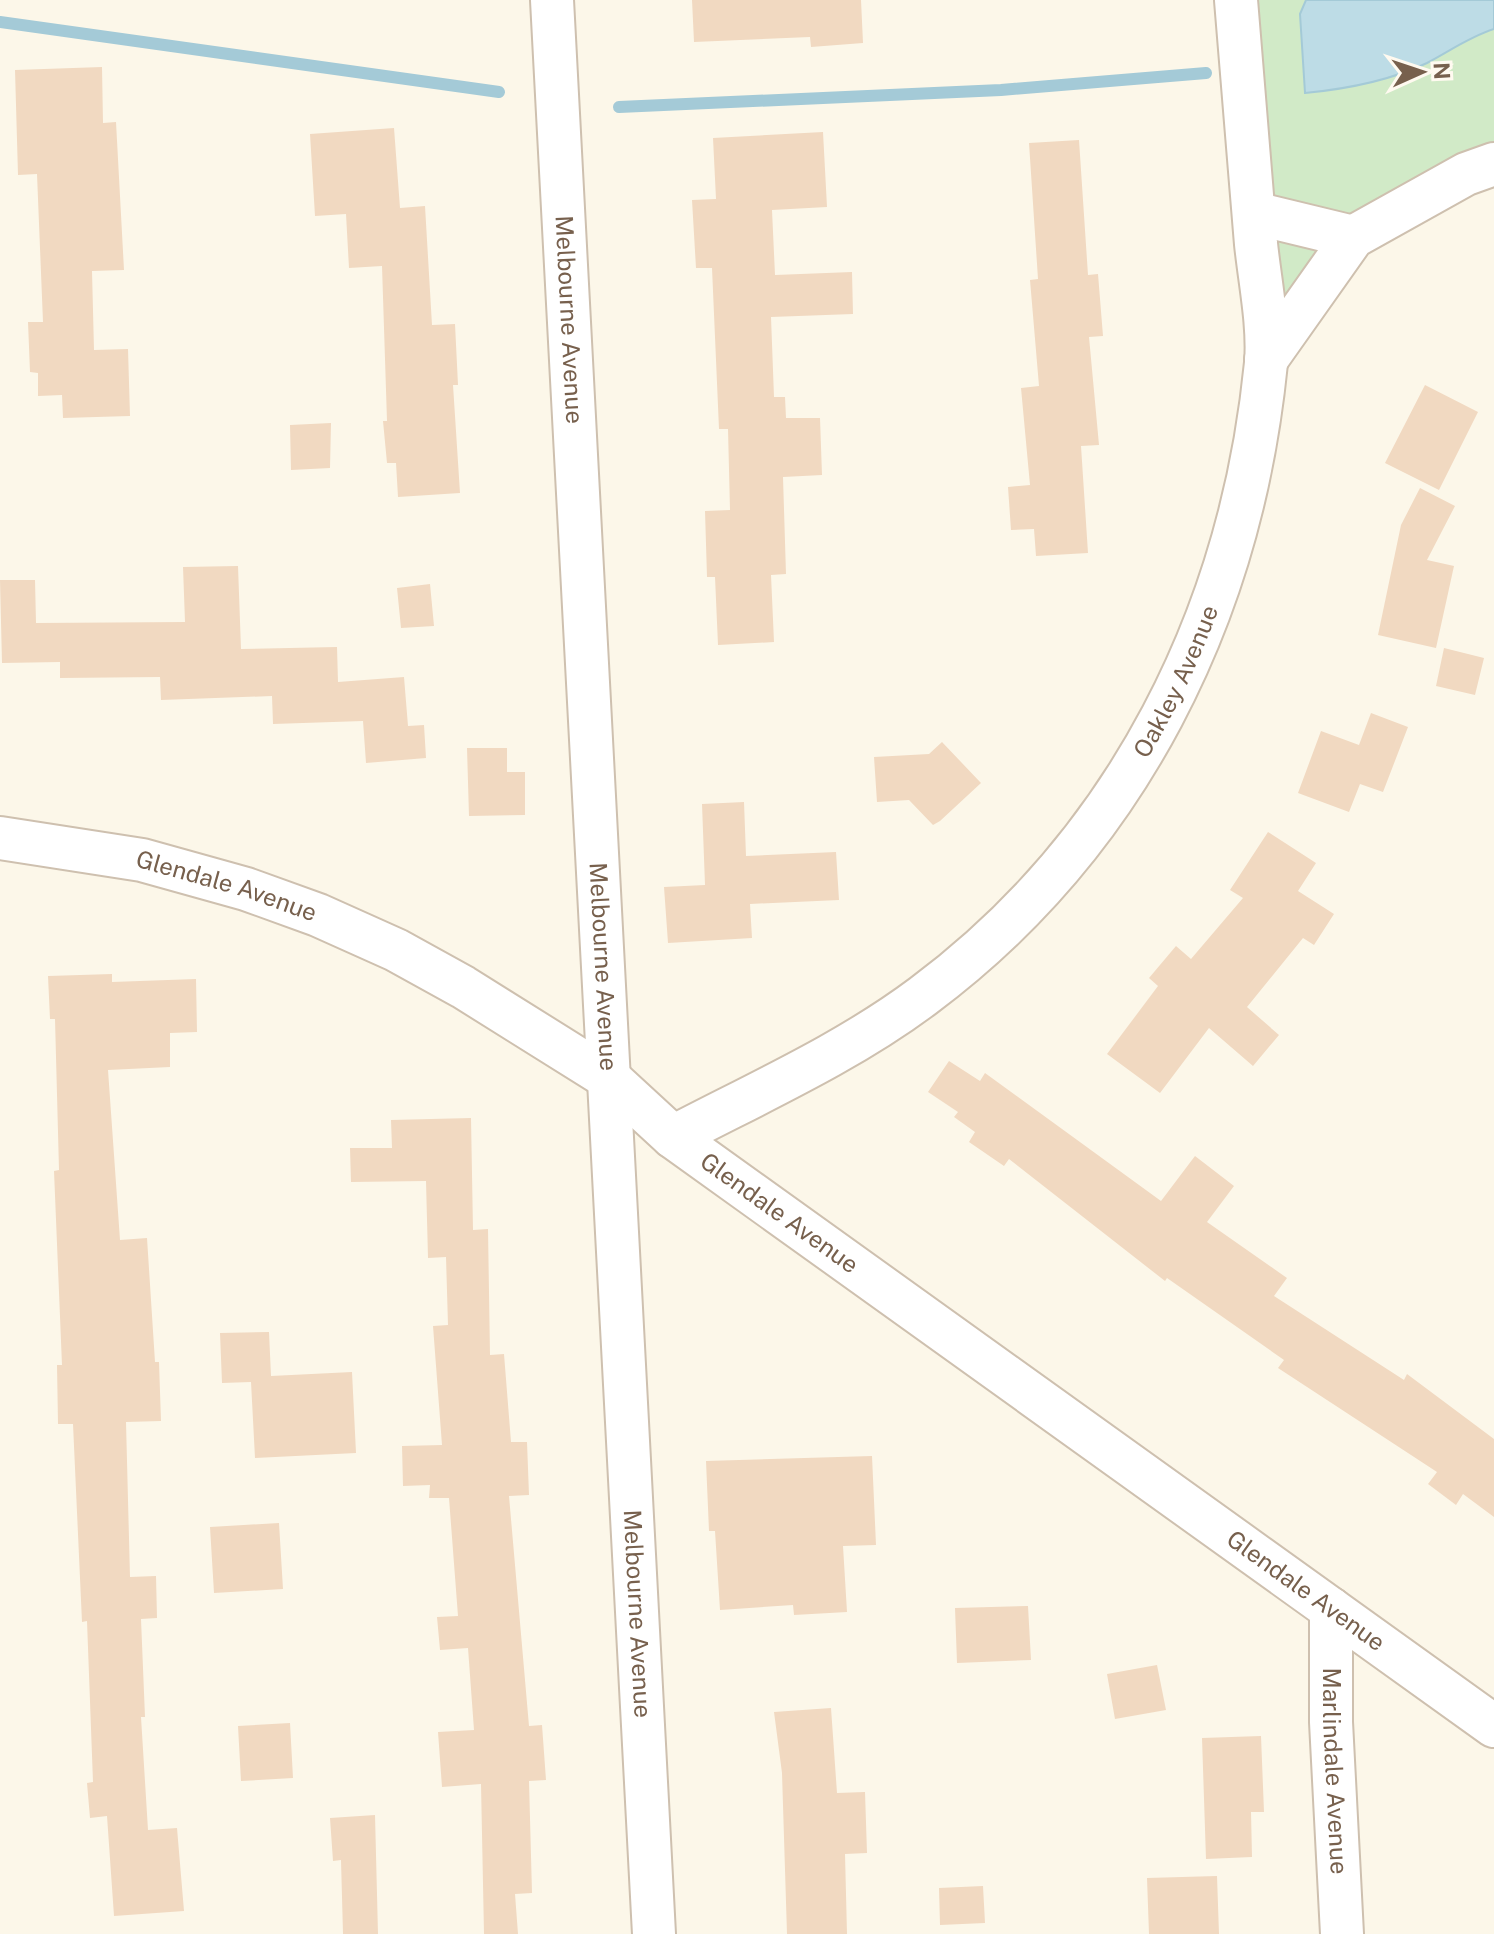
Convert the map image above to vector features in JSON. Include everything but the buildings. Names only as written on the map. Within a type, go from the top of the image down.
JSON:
[{"type":"street","name":"Melbourne Avenue","points":[[552,0],[654,1934]]},
{"type":"street","name":"Oakley Avenue","points":[[673,1137],[844,1047],[923,997],[991,940],[1051,879],[1116,797],[1175,697],[1205,628],[1241,511],[1266,360],[1236,0]]},
{"type":"street","points":[[1266,360],[1353,237],[1466,174],[1494,164]]},
{"type":"street","points":[[1254,213],[1353,237]]},
{"type":"street","name":"Glendale Avenue","points":[[0,838],[142,860],[246,889],[318,915],[396,950],[449,980],[610,1079],[673,1137],[1494,1726]]},
{"type":"street","name":"Marlindale Avenue","points":[[1331,1609],[1331,1722],[1342,1934]]},
{"type":"green space","points":[[1236,0],[1306,0],[1300,14],[1306,92],[1352,86],[1398,75],[1494,29],[1494,164],[1353,237],[1266,360]]},
{"type":"water","points":[[1306,0],[1494,0],[1494,29],[1398,75],[1305,93],[1300,14]]},
{"type":"waterway","points":[[0,22],[499,92]]},
{"type":"waterway","points":[[619,107],[1001,90],[1206,73]]}]
